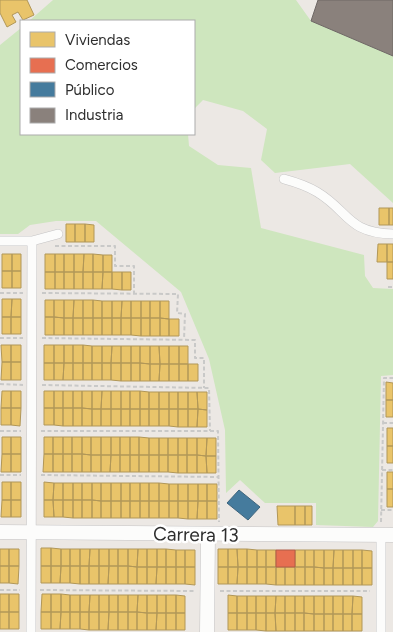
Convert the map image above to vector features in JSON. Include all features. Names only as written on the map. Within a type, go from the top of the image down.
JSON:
[{"type":"street","points":[[284,179],[317,192],[356,225],[374,233],[393,234]]},
{"type":"street","points":[[0,241],[32,244],[58,234]]},
{"type":"street","points":[[31,632],[32,244]]},
{"type":"street","name":"Carrera 13","points":[[0,532],[387,535]]},
{"type":"street","points":[[207,632],[214,534]]},
{"type":"street","points":[[381,632],[387,535]]},
{"type":"path","points":[[32,244],[115,246],[115,266],[134,266],[134,293]]},
{"type":"path","points":[[388,287],[393,287]]},
{"type":"path","points":[[0,293],[178,294],[177,313],[185,314],[184,340]]},
{"type":"path","points":[[0,338],[195,340],[195,358],[204,358],[204,388]]},
{"type":"path","points":[[387,535],[381,510],[384,378],[393,378]]},
{"type":"path","points":[[0,384],[209,388],[210,431]]},
{"type":"path","points":[[383,423],[393,423]]},
{"type":"path","points":[[0,431],[218,431],[219,477],[214,534]]},
{"type":"path","points":[[382,470],[393,470]]},
{"type":"path","points":[[0,475],[219,477]]},
{"type":"path","points":[[381,510],[393,510]]},
{"type":"green space","points":[[53,0],[296,0],[311,21],[393,56],[393,203],[350,164],[275,173],[261,160],[267,129],[243,111],[203,100],[195,108],[195,20],[30,20]]},
{"type":"green space","points":[[20,29],[20,135],[188,135],[189,146],[218,165],[251,168],[261,228],[364,255],[365,276],[373,288],[393,289],[393,375],[381,376],[378,521],[373,527],[316,525],[316,503],[265,503],[240,480],[226,493],[225,430],[209,359],[181,292],[96,221],[56,221],[30,225],[18,234],[0,234],[0,45]]},
{"type":"building: Viviendas","points":[[0,0],[27,0],[34,15],[23,20],[18,12],[12,15],[16,22],[7,27],[0,13]]},
{"type":"building: Viviendas","points":[[379,208],[389,208],[389,225],[379,225]]},
{"type":"building: Viviendas","points":[[389,208],[393,208],[393,225],[389,225]]},
{"type":"building: Viviendas","points":[[66,224],[75,224],[75,242],[66,242]]},
{"type":"building: Viviendas","points":[[75,224],[85,224],[85,242],[75,242]]},
{"type":"building: Viviendas","points":[[85,224],[94,225],[94,242],[85,242]]},
{"type":"building: Viviendas","points":[[378,244],[387,244],[387,262],[377,262]]},
{"type":"building: Viviendas","points":[[387,244],[393,244],[393,262],[387,262]]},
{"type":"building: Viviendas","points":[[2,254],[12,254],[12,271],[2,271]]},
{"type":"building: Viviendas","points":[[12,254],[21,254],[21,271],[12,271]]},
{"type":"building: Viviendas","points":[[45,254],[55,254],[55,272],[45,272]]},
{"type":"building: Viviendas","points":[[55,254],[64,254],[64,272],[55,272]]},
{"type":"building: Viviendas","points":[[64,254],[74,254],[74,272],[64,272]]},
{"type":"building: Viviendas","points":[[74,254],[84,254],[83,272],[74,272]]},
{"type":"building: Viviendas","points":[[84,254],[93,254],[93,272],[83,272]]},
{"type":"building: Viviendas","points":[[93,254],[103,255],[103,272],[93,272]]},
{"type":"building: Viviendas","points":[[103,255],[112,255],[112,272],[103,272]]},
{"type":"building: Viviendas","points":[[387,262],[393,262],[393,279],[387,279]]},
{"type":"building: Viviendas","points":[[2,271],[12,271],[12,288],[2,288]]},
{"type":"building: Viviendas","points":[[12,271],[21,271],[21,288],[12,288]]},
{"type":"building: Viviendas","points":[[45,272],[55,272],[55,289],[45,289]]},
{"type":"building: Viviendas","points":[[55,272],[64,272],[64,289],[55,289]]},
{"type":"building: Viviendas","points":[[64,272],[74,272],[74,289],[64,289]]},
{"type":"building: Viviendas","points":[[74,272],[83,272],[83,289],[74,289]]},
{"type":"building: Viviendas","points":[[83,272],[93,272],[93,289],[83,289]]},
{"type":"building: Viviendas","points":[[93,272],[103,272],[102,289],[93,289]]},
{"type":"building: Viviendas","points":[[103,272],[112,272],[112,289],[102,289]]},
{"type":"building: Viviendas","points":[[112,272],[122,272],[122,290],[112,289]]},
{"type":"building: Viviendas","points":[[122,272],[131,272],[131,290],[122,290]]},
{"type":"building: Viviendas","points":[[2,299],[12,299],[11,317],[2,317]]},
{"type":"building: Viviendas","points":[[12,299],[21,299],[21,317],[11,317]]},
{"type":"building: Viviendas","points":[[45,300],[54,300],[54,317],[45,317]]},
{"type":"building: Viviendas","points":[[54,300],[64,300],[64,318],[54,317]]},
{"type":"building: Viviendas","points":[[64,300],[74,300],[73,318],[64,318]]},
{"type":"building: Viviendas","points":[[74,300],[83,300],[83,318],[73,318]]},
{"type":"building: Viviendas","points":[[83,300],[93,300],[93,318],[83,318]]},
{"type":"building: Viviendas","points":[[93,300],[102,301],[102,318],[93,318]]},
{"type":"building: Viviendas","points":[[102,301],[112,301],[112,318],[102,318]]},
{"type":"building: Viviendas","points":[[112,301],[122,301],[121,318],[112,318]]},
{"type":"building: Viviendas","points":[[122,301],[131,301],[131,318],[121,318]]},
{"type":"building: Viviendas","points":[[131,301],[141,301],[141,318],[131,318]]},
{"type":"building: Viviendas","points":[[141,301],[150,301],[150,318],[141,318]]},
{"type":"building: Viviendas","points":[[150,301],[160,301],[160,318],[150,318]]},
{"type":"building: Viviendas","points":[[160,301],[169,301],[169,319],[160,318]]},
{"type":"building: Viviendas","points":[[2,317],[11,317],[11,334],[2,334]]},
{"type":"building: Viviendas","points":[[11,317],[21,317],[21,334],[11,334]]},
{"type":"building: Viviendas","points":[[45,317],[54,317],[54,335],[45,335]]},
{"type":"building: Viviendas","points":[[54,317],[64,318],[64,335],[54,335]]},
{"type":"building: Viviendas","points":[[64,318],[73,318],[73,335],[64,335]]},
{"type":"building: Viviendas","points":[[73,318],[83,318],[83,335],[73,335]]},
{"type":"building: Viviendas","points":[[83,318],[93,318],[93,335],[83,335]]},
{"type":"building: Viviendas","points":[[93,318],[102,318],[102,335],[93,335]]},
{"type":"building: Viviendas","points":[[102,318],[112,318],[112,335],[102,335]]},
{"type":"building: Viviendas","points":[[112,318],[121,318],[121,335],[112,335]]},
{"type":"building: Viviendas","points":[[121,318],[131,318],[131,335],[121,335]]},
{"type":"building: Viviendas","points":[[131,318],[141,318],[141,336],[131,335]]},
{"type":"building: Viviendas","points":[[141,318],[150,318],[150,336],[141,336]]},
{"type":"building: Viviendas","points":[[150,318],[160,318],[160,336],[150,336]]},
{"type":"building: Viviendas","points":[[160,318],[169,319],[169,336],[160,336]]},
{"type":"building: Viviendas","points":[[169,319],[179,319],[179,336],[169,336]]},
{"type":"building: Viviendas","points":[[1,345],[11,345],[11,362],[2,362]]},
{"type":"building: Viviendas","points":[[11,345],[21,345],[21,362],[11,362]]},
{"type":"building: Viviendas","points":[[44,345],[54,345],[54,363],[44,363]]},
{"type":"building: Viviendas","points":[[54,345],[64,345],[64,363],[54,363]]},
{"type":"building: Viviendas","points":[[64,345],[73,345],[73,363],[64,363]]},
{"type":"building: Viviendas","points":[[73,345],[83,345],[83,363],[73,363]]},
{"type":"building: Viviendas","points":[[83,345],[92,346],[92,363],[83,363]]},
{"type":"building: Viviendas","points":[[92,346],[102,346],[102,363],[92,363]]},
{"type":"building: Viviendas","points":[[102,346],[112,346],[111,363],[102,363]]},
{"type":"building: Viviendas","points":[[112,346],[121,346],[121,363],[111,363]]},
{"type":"building: Viviendas","points":[[121,346],[131,346],[131,363],[121,363]]},
{"type":"building: Viviendas","points":[[131,346],[140,346],[140,363],[131,363]]},
{"type":"building: Viviendas","points":[[140,346],[150,346],[150,364],[140,363]]},
{"type":"building: Viviendas","points":[[150,346],[159,346],[160,364],[150,364]]},
{"type":"building: Viviendas","points":[[159,346],[169,346],[169,364],[160,364]]},
{"type":"building: Viviendas","points":[[169,346],[179,346],[179,364],[169,364]]},
{"type":"building: Viviendas","points":[[179,346],[188,346],[188,364],[179,364]]},
{"type":"building: Viviendas","points":[[2,362],[11,362],[11,380],[1,380]]},
{"type":"building: Viviendas","points":[[11,362],[21,362],[21,380],[11,380]]},
{"type":"building: Viviendas","points":[[44,363],[54,363],[54,380],[44,380]]},
{"type":"building: Viviendas","points":[[54,363],[64,363],[63,380],[54,380]]},
{"type":"building: Viviendas","points":[[64,363],[73,363],[73,380],[63,380]]},
{"type":"building: Viviendas","points":[[73,363],[83,363],[83,380],[73,380]]},
{"type":"building: Viviendas","points":[[83,363],[92,363],[92,380],[83,380]]},
{"type":"building: Viviendas","points":[[92,363],[102,363],[102,380],[92,380]]},
{"type":"building: Viviendas","points":[[102,363],[111,363],[111,380],[102,380]]},
{"type":"building: Viviendas","points":[[111,363],[121,363],[121,381],[111,380]]},
{"type":"building: Viviendas","points":[[121,363],[131,363],[131,381],[121,381]]},
{"type":"building: Viviendas","points":[[131,363],[140,363],[140,381],[131,381]]},
{"type":"building: Viviendas","points":[[140,363],[150,364],[150,381],[140,381]]},
{"type":"building: Viviendas","points":[[150,364],[160,364],[159,381],[150,381]]},
{"type":"building: Viviendas","points":[[160,364],[169,364],[169,381],[159,381]]},
{"type":"building: Viviendas","points":[[169,364],[179,364],[179,381],[169,381]]},
{"type":"building: Viviendas","points":[[179,364],[188,364],[188,381],[179,381]]},
{"type":"building: Viviendas","points":[[188,364],[198,364],[198,381],[188,381]]},
{"type":"building: Viviendas","points":[[386,382],[393,383],[393,400],[386,400]]},
{"type":"building: Viviendas","points":[[2,391],[11,391],[11,408],[1,408]]},
{"type":"building: Viviendas","points":[[11,391],[21,391],[21,408],[11,408]]},
{"type":"building: Viviendas","points":[[44,391],[54,391],[54,408],[44,408]]},
{"type":"building: Viviendas","points":[[54,391],[63,391],[63,408],[54,408]]},
{"type":"building: Viviendas","points":[[63,391],[73,391],[73,408],[63,408]]},
{"type":"building: Viviendas","points":[[73,391],[82,391],[82,408],[73,408]]},
{"type":"building: Viviendas","points":[[82,391],[92,391],[92,409],[82,408]]},
{"type":"building: Viviendas","points":[[92,391],[102,391],[101,409],[92,409]]},
{"type":"building: Viviendas","points":[[102,391],[111,391],[111,409],[101,409]]},
{"type":"building: Viviendas","points":[[111,391],[121,391],[121,409],[111,409]]},
{"type":"building: Viviendas","points":[[121,391],[130,391],[130,409],[121,409]]},
{"type":"building: Viviendas","points":[[130,391],[140,391],[140,409],[130,409]]},
{"type":"building: Viviendas","points":[[140,391],[149,392],[149,409],[140,409]]},
{"type":"building: Viviendas","points":[[149,392],[159,392],[159,409],[149,409]]},
{"type":"building: Viviendas","points":[[159,392],[169,392],[169,409],[159,409]]},
{"type":"building: Viviendas","points":[[169,392],[178,392],[178,409],[169,409]]},
{"type":"building: Viviendas","points":[[178,392],[188,392],[188,409],[178,409]]},
{"type":"building: Viviendas","points":[[188,392],[197,392],[198,409],[188,409]]},
{"type":"building: Viviendas","points":[[197,392],[207,392],[207,410],[198,409]]},
{"type":"building: Viviendas","points":[[386,400],[393,400],[393,417],[386,417]]},
{"type":"building: Viviendas","points":[[1,408],[11,408],[11,425],[1,425]]},
{"type":"building: Viviendas","points":[[11,408],[21,408],[20,426],[11,425]]},
{"type":"building: Viviendas","points":[[44,408],[54,408],[54,425],[44,425]]},
{"type":"building: Viviendas","points":[[54,408],[63,408],[63,426],[54,425]]},
{"type":"building: Viviendas","points":[[63,408],[73,408],[73,426],[63,426]]},
{"type":"building: Viviendas","points":[[73,408],[82,408],[82,426],[73,426]]},
{"type":"building: Viviendas","points":[[82,408],[92,409],[92,426],[82,426]]},
{"type":"building: Viviendas","points":[[92,409],[101,409],[101,426],[92,426]]},
{"type":"building: Viviendas","points":[[101,409],[111,409],[111,426],[101,426]]},
{"type":"building: Viviendas","points":[[111,409],[121,409],[121,426],[111,426]]},
{"type":"building: Viviendas","points":[[121,409],[130,409],[130,426],[121,426]]},
{"type":"building: Viviendas","points":[[130,409],[140,409],[140,426],[130,426]]},
{"type":"building: Viviendas","points":[[140,409],[149,409],[149,426],[140,426]]},
{"type":"building: Viviendas","points":[[149,409],[159,409],[159,426],[149,426]]},
{"type":"building: Viviendas","points":[[159,409],[169,409],[169,426],[159,426]]},
{"type":"building: Viviendas","points":[[169,409],[178,409],[178,427],[169,426]]},
{"type":"building: Viviendas","points":[[178,409],[188,409],[188,427],[178,427]]},
{"type":"building: Viviendas","points":[[188,409],[198,409],[197,427],[188,427]]},
{"type":"building: Viviendas","points":[[198,409],[207,410],[207,427],[197,427]]},
{"type":"building: Viviendas","points":[[387,428],[393,428],[393,446],[387,446]]},
{"type":"building: Viviendas","points":[[2,437],[11,437],[11,454],[2,454]]},
{"type":"building: Viviendas","points":[[11,437],[21,437],[21,454],[11,454]]},
{"type":"building: Viviendas","points":[[44,437],[53,437],[53,454],[44,454]]},
{"type":"building: Viviendas","points":[[53,437],[63,437],[63,454],[53,454]]},
{"type":"building: Viviendas","points":[[63,437],[72,437],[72,454],[63,454]]},
{"type":"building: Viviendas","points":[[72,437],[82,437],[82,454],[72,454]]},
{"type":"building: Viviendas","points":[[82,437],[91,437],[91,455],[82,454]]},
{"type":"building: Viviendas","points":[[91,437],[101,437],[101,455],[91,455]]},
{"type":"building: Viviendas","points":[[101,437],[111,437],[111,455],[101,455]]},
{"type":"building: Viviendas","points":[[111,437],[120,437],[120,455],[111,455]]},
{"type":"building: Viviendas","points":[[120,437],[130,437],[130,455],[120,455]]},
{"type":"building: Viviendas","points":[[130,437],[139,437],[139,455],[130,455]]},
{"type":"building: Viviendas","points":[[139,437],[149,438],[149,455],[139,455]]},
{"type":"building: Viviendas","points":[[149,438],[159,438],[159,455],[149,455]]},
{"type":"building: Viviendas","points":[[159,438],[168,438],[168,455],[159,455]]},
{"type":"building: Viviendas","points":[[168,438],[178,438],[178,455],[168,455]]},
{"type":"building: Viviendas","points":[[178,438],[187,438],[187,455],[178,455]]},
{"type":"building: Viviendas","points":[[187,438],[197,438],[197,455],[187,455]]},
{"type":"building: Viviendas","points":[[197,438],[207,438],[206,456],[197,455]]},
{"type":"building: Viviendas","points":[[207,438],[216,438],[216,456],[206,456]]},
{"type":"building: Viviendas","points":[[387,446],[393,446],[393,463],[387,463]]},
{"type":"building: Viviendas","points":[[2,454],[11,454],[11,472],[1,472]]},
{"type":"building: Viviendas","points":[[11,454],[21,454],[21,472],[11,472]]},
{"type":"building: Viviendas","points":[[44,454],[53,454],[53,472],[43,472]]},
{"type":"building: Viviendas","points":[[53,454],[63,454],[63,472],[53,472]]},
{"type":"building: Viviendas","points":[[63,454],[72,454],[72,472],[63,472]]},
{"type":"building: Viviendas","points":[[72,454],[82,454],[82,472],[72,472]]},
{"type":"building: Viviendas","points":[[82,454],[91,455],[91,472],[82,472]]},
{"type":"building: Viviendas","points":[[91,455],[101,455],[101,472],[91,472]]},
{"type":"building: Viviendas","points":[[101,455],[111,455],[110,472],[101,472]]},
{"type":"building: Viviendas","points":[[111,455],[120,455],[120,472],[110,472]]},
{"type":"building: Viviendas","points":[[120,455],[130,455],[130,472],[120,472]]},
{"type":"building: Viviendas","points":[[130,455],[139,455],[139,472],[130,472]]},
{"type":"building: Viviendas","points":[[139,455],[149,455],[149,472],[139,472]]},
{"type":"building: Viviendas","points":[[149,455],[159,455],[159,472],[149,472]]},
{"type":"building: Viviendas","points":[[159,455],[168,455],[168,472],[159,472]]},
{"type":"building: Viviendas","points":[[168,455],[178,455],[178,473],[168,472]]},
{"type":"building: Viviendas","points":[[178,455],[187,455],[187,473],[178,473]]},
{"type":"building: Viviendas","points":[[187,455],[197,455],[197,473],[187,473]]},
{"type":"building: Viviendas","points":[[197,455],[206,456],[207,473],[197,473]]},
{"type":"building: Viviendas","points":[[206,456],[216,456],[216,473],[207,473]]},
{"type":"building: Viviendas","points":[[387,472],[393,472],[393,489],[387,489]]},
{"type":"building: Viviendas","points":[[2,482],[11,482],[11,500],[2,500]]},
{"type":"building: Viviendas","points":[[11,482],[21,482],[21,500],[11,500]]},
{"type":"building: Viviendas","points":[[44,482],[54,483],[53,500],[44,500]]},
{"type":"building: Viviendas","points":[[54,483],[63,483],[63,500],[53,500]]},
{"type":"building: Viviendas","points":[[63,483],[73,483],[73,500],[63,500]]},
{"type":"building: Viviendas","points":[[73,483],[82,483],[82,500],[73,500]]},
{"type":"building: Viviendas","points":[[82,483],[92,483],[92,500],[82,500]]},
{"type":"building: Viviendas","points":[[92,483],[101,483],[101,501],[92,500]]},
{"type":"building: Viviendas","points":[[101,483],[111,483],[111,501],[101,501]]},
{"type":"building: Viviendas","points":[[111,483],[121,483],[121,501],[111,501]]},
{"type":"building: Viviendas","points":[[121,483],[130,483],[130,501],[121,501]]},
{"type":"building: Viviendas","points":[[130,483],[140,483],[140,501],[130,501]]},
{"type":"building: Viviendas","points":[[140,483],[149,483],[149,501],[140,501]]},
{"type":"building: Viviendas","points":[[149,483],[159,483],[159,501],[149,501]]},
{"type":"building: Viviendas","points":[[159,483],[169,484],[169,501],[159,501]]},
{"type":"building: Viviendas","points":[[169,484],[178,484],[178,501],[169,501]]},
{"type":"building: Viviendas","points":[[178,484],[188,484],[188,501],[178,501]]},
{"type":"building: Viviendas","points":[[188,484],[198,484],[198,501],[188,501]]},
{"type":"building: Viviendas","points":[[198,484],[207,484],[207,501],[198,501]]},
{"type":"building: Viviendas","points":[[207,484],[217,484],[217,501],[207,501]]},
{"type":"building: Viviendas","points":[[387,489],[393,489],[393,507],[387,507]]},
{"type":"building: Viviendas","points":[[2,500],[11,500],[11,517],[1,517]]},
{"type":"building: Viviendas","points":[[11,500],[21,500],[21,517],[11,517]]},
{"type":"building: Viviendas","points":[[44,500],[53,500],[54,517],[44,517]]},
{"type":"building: Viviendas","points":[[53,500],[63,500],[63,517],[54,517]]},
{"type":"building: Viviendas","points":[[63,500],[73,500],[73,518],[63,517]]},
{"type":"building: Viviendas","points":[[73,500],[82,500],[82,518],[73,518]]},
{"type":"building: Viviendas","points":[[82,500],[92,500],[92,518],[82,518]]},
{"type":"building: Viviendas","points":[[92,500],[101,501],[101,518],[92,518]]},
{"type":"building: Viviendas","points":[[101,501],[111,501],[111,518],[101,518]]},
{"type":"building: Viviendas","points":[[111,501],[121,501],[121,518],[111,518]]},
{"type":"building: Viviendas","points":[[121,501],[130,501],[130,518],[121,518]]},
{"type":"building: Viviendas","points":[[130,501],[140,501],[140,518],[130,518]]},
{"type":"building: Viviendas","points":[[140,501],[149,501],[149,518],[140,518]]},
{"type":"building: Viviendas","points":[[149,501],[159,501],[159,518],[149,518]]},
{"type":"building: Viviendas","points":[[159,501],[169,501],[169,518],[159,518]]},
{"type":"building: Viviendas","points":[[169,501],[178,501],[178,518],[169,518]]},
{"type":"building: Viviendas","points":[[178,501],[188,501],[188,519],[178,518]]},
{"type":"building: Viviendas","points":[[188,501],[198,501],[197,519],[188,519]]},
{"type":"building: Viviendas","points":[[198,501],[207,501],[207,519],[197,519]]},
{"type":"building: Viviendas","points":[[207,501],[217,501],[217,519],[207,519]]},
{"type":"building: Viviendas","points":[[277,506],[295,506],[295,525],[278,525]]},
{"type":"building: Viviendas","points":[[295,506],[305,506],[305,525],[295,525]]},
{"type":"building: Viviendas","points":[[305,506],[312,506],[312,525],[305,525]]},
{"type":"building: Viviendas","points":[[41,548],[51,548],[51,566],[41,566]]},
{"type":"building: Viviendas","points":[[51,548],[61,549],[61,566],[51,566]]},
{"type":"building: Viviendas","points":[[0,549],[9,549],[9,566],[0,566]]},
{"type":"building: Viviendas","points":[[9,549],[19,549],[19,566],[9,566]]},
{"type":"building: Viviendas","points":[[61,549],[70,549],[70,566],[61,566]]},
{"type":"building: Viviendas","points":[[70,549],[80,549],[80,566],[70,566]]},
{"type":"building: Viviendas","points":[[80,549],[90,549],[89,566],[80,566]]},
{"type":"building: Viviendas","points":[[90,549],[99,549],[99,566],[89,566]]},
{"type":"building: Viviendas","points":[[99,549],[109,549],[109,566],[99,566]]},
{"type":"building: Viviendas","points":[[109,549],[118,549],[118,566],[109,566]]},
{"type":"building: Viviendas","points":[[118,549],[128,549],[128,566],[118,566]]},
{"type":"building: Viviendas","points":[[128,549],[138,549],[137,567],[128,566]]},
{"type":"building: Viviendas","points":[[138,549],[147,549],[147,567],[137,567]]},
{"type":"building: Viviendas","points":[[147,549],[157,549],[157,567],[147,567]]},
{"type":"building: Viviendas","points":[[157,549],[166,549],[166,567],[157,567]]},
{"type":"building: Viviendas","points":[[166,549],[176,550],[176,567],[166,567]]},
{"type":"building: Viviendas","points":[[218,549],[228,549],[228,567],[218,567]]},
{"type":"building: Viviendas","points":[[228,549],[237,549],[238,567],[228,567]]},
{"type":"building: Viviendas","points":[[237,549],[247,549],[247,567],[238,567]]},
{"type":"building: Viviendas","points":[[247,549],[257,550],[257,567],[247,567]]},
{"type":"building: Viviendas","points":[[176,550],[185,550],[185,567],[176,567]]},
{"type":"building: Viviendas","points":[[185,550],[195,550],[195,567],[185,567]]},
{"type":"building: Viviendas","points":[[257,550],[266,550],[266,567],[257,567]]},
{"type":"building: Viviendas","points":[[266,550],[276,550],[276,567],[266,567]]},
{"type":"building: Viviendas","points":[[295,550],[305,550],[305,567],[295,567]]},
{"type":"building: Viviendas","points":[[305,550],[314,550],[314,567],[305,567]]},
{"type":"building: Viviendas","points":[[314,550],[324,550],[324,568],[314,567]]},
{"type":"building: Viviendas","points":[[324,550],[334,550],[333,568],[324,568]]},
{"type":"building: Viviendas","points":[[334,550],[343,550],[343,568],[333,568]]},
{"type":"building: Viviendas","points":[[343,550],[353,550],[353,568],[343,568]]},
{"type":"building: Viviendas","points":[[353,550],[362,550],[362,568],[353,568]]},
{"type":"building: Viviendas","points":[[362,550],[372,551],[372,568],[362,568]]},
{"type":"building: Viviendas","points":[[0,566],[9,566],[9,583],[0,583]]},
{"type":"building: Viviendas","points":[[9,566],[19,566],[18,584],[9,583]]},
{"type":"building: Viviendas","points":[[41,566],[51,566],[51,583],[41,583]]},
{"type":"building: Viviendas","points":[[51,566],[61,566],[60,583],[51,583]]},
{"type":"building: Viviendas","points":[[61,566],[70,566],[70,583],[60,583]]},
{"type":"building: Viviendas","points":[[70,566],[80,566],[80,584],[70,583]]},
{"type":"building: Viviendas","points":[[80,566],[89,566],[89,584],[80,584]]},
{"type":"building: Viviendas","points":[[89,566],[99,566],[99,584],[89,584]]},
{"type":"building: Viviendas","points":[[99,566],[109,566],[108,584],[99,584]]},
{"type":"building: Viviendas","points":[[109,566],[118,566],[118,584],[108,584]]},
{"type":"building: Viviendas","points":[[118,566],[128,566],[128,584],[118,584]]},
{"type":"building: Viviendas","points":[[128,566],[137,567],[137,584],[128,584]]},
{"type":"building: Viviendas","points":[[137,567],[147,567],[147,584],[137,584]]},
{"type":"building: Viviendas","points":[[147,567],[157,567],[156,584],[147,584]]},
{"type":"building: Viviendas","points":[[157,567],[166,567],[166,584],[156,584]]},
{"type":"building: Viviendas","points":[[166,567],[176,567],[176,584],[166,584]]},
{"type":"building: Viviendas","points":[[176,567],[185,567],[185,584],[176,584]]},
{"type":"building: Viviendas","points":[[185,567],[195,567],[195,585],[185,584]]},
{"type":"building: Viviendas","points":[[218,567],[228,567],[228,584],[218,584]]},
{"type":"building: Viviendas","points":[[228,567],[238,567],[237,584],[228,584]]},
{"type":"building: Viviendas","points":[[238,567],[247,567],[247,584],[237,584]]},
{"type":"building: Viviendas","points":[[247,567],[257,567],[257,584],[247,584]]},
{"type":"building: Viviendas","points":[[257,567],[266,567],[266,584],[257,584]]},
{"type":"building: Viviendas","points":[[266,567],[276,567],[276,585],[266,584]]},
{"type":"building: Viviendas","points":[[276,567],[285,567],[285,585],[276,585]]},
{"type":"building: Viviendas","points":[[285,567],[295,567],[295,585],[285,585]]},
{"type":"building: Viviendas","points":[[295,567],[305,567],[305,585],[295,585]]},
{"type":"building: Viviendas","points":[[305,567],[314,567],[314,585],[305,585]]},
{"type":"building: Viviendas","points":[[314,567],[324,568],[324,585],[314,585]]},
{"type":"building: Viviendas","points":[[324,568],[333,568],[333,585],[324,585]]},
{"type":"building: Viviendas","points":[[333,568],[343,568],[343,585],[333,585]]},
{"type":"building: Viviendas","points":[[343,568],[353,568],[353,585],[343,585]]},
{"type":"building: Viviendas","points":[[353,568],[362,568],[362,585],[353,585]]},
{"type":"building: Viviendas","points":[[362,568],[372,568],[372,585],[362,585]]},
{"type":"building: Viviendas","points":[[0,594],[9,594],[9,612],[0,612]]},
{"type":"building: Viviendas","points":[[9,594],[19,594],[19,612],[9,612]]},
{"type":"building: Viviendas","points":[[42,594],[51,594],[51,612],[41,612]]},
{"type":"building: Viviendas","points":[[51,594],[61,594],[61,612],[51,612]]},
{"type":"building: Viviendas","points":[[61,594],[70,595],[70,612],[61,612]]},
{"type":"building: Viviendas","points":[[70,595],[80,595],[80,612],[70,612]]},
{"type":"building: Viviendas","points":[[80,595],[90,595],[89,612],[80,612]]},
{"type":"building: Viviendas","points":[[90,595],[99,595],[99,612],[89,612]]},
{"type":"building: Viviendas","points":[[99,595],[109,595],[109,612],[99,612]]},
{"type":"building: Viviendas","points":[[109,595],[118,595],[118,612],[109,612]]},
{"type":"building: Viviendas","points":[[118,595],[128,595],[128,612],[118,612]]},
{"type":"building: Viviendas","points":[[128,595],[138,595],[137,612],[128,612]]},
{"type":"building: Viviendas","points":[[138,595],[147,595],[147,613],[137,612]]},
{"type":"building: Viviendas","points":[[147,595],[157,595],[157,613],[147,613]]},
{"type":"building: Viviendas","points":[[157,595],[166,595],[166,613],[157,613]]},
{"type":"building: Viviendas","points":[[166,595],[176,595],[176,613],[166,613]]},
{"type":"building: Viviendas","points":[[176,595],[185,596],[185,613],[176,613]]},
{"type":"building: Viviendas","points":[[228,595],[237,596],[237,613],[228,613]]},
{"type":"building: Viviendas","points":[[237,596],[247,596],[247,613],[237,613]]},
{"type":"building: Viviendas","points":[[247,596],[256,596],[256,613],[247,613]]},
{"type":"building: Viviendas","points":[[256,596],[266,596],[266,613],[256,613]]},
{"type":"building: Viviendas","points":[[266,596],[276,596],[275,613],[266,613]]},
{"type":"building: Viviendas","points":[[276,596],[285,596],[285,613],[275,613]]},
{"type":"building: Viviendas","points":[[285,596],[295,596],[295,613],[285,613]]},
{"type":"building: Viviendas","points":[[295,596],[304,596],[304,613],[295,613]]},
{"type":"building: Viviendas","points":[[304,596],[314,596],[314,614],[304,613]]},
{"type":"building: Viviendas","points":[[314,596],[324,596],[324,614],[314,614]]},
{"type":"building: Viviendas","points":[[324,596],[333,596],[333,614],[324,614]]},
{"type":"building: Viviendas","points":[[333,596],[343,596],[343,614],[333,614]]},
{"type":"building: Viviendas","points":[[343,596],[353,596],[352,614],[343,614]]},
{"type":"building: Viviendas","points":[[353,596],[362,597],[362,614],[352,614]]},
{"type":"building: Viviendas","points":[[0,612],[9,612],[9,629],[0,629]]},
{"type":"building: Viviendas","points":[[9,612],[19,612],[19,629],[9,629]]},
{"type":"building: Viviendas","points":[[41,612],[51,612],[51,629],[41,629]]},
{"type":"building: Viviendas","points":[[51,612],[61,612],[60,629],[51,629]]},
{"type":"building: Viviendas","points":[[61,612],[70,612],[70,629],[60,629]]},
{"type":"building: Viviendas","points":[[70,612],[80,612],[80,629],[70,629]]},
{"type":"building: Viviendas","points":[[80,612],[89,612],[89,630],[80,629]]},
{"type":"building: Viviendas","points":[[89,612],[99,612],[99,630],[89,630]]},
{"type":"building: Viviendas","points":[[99,612],[109,612],[108,630],[99,630]]},
{"type":"building: Viviendas","points":[[109,612],[118,612],[118,630],[108,630]]},
{"type":"building: Viviendas","points":[[118,612],[128,612],[128,630],[118,630]]},
{"type":"building: Viviendas","points":[[128,612],[137,612],[137,630],[128,630]]},
{"type":"building: Viviendas","points":[[137,612],[147,613],[147,630],[137,630]]},
{"type":"building: Viviendas","points":[[147,613],[157,613],[156,630],[147,630]]},
{"type":"building: Viviendas","points":[[157,613],[166,613],[166,630],[156,630]]},
{"type":"building: Viviendas","points":[[166,613],[176,613],[176,630],[166,630]]},
{"type":"building: Viviendas","points":[[176,613],[185,613],[185,630],[176,630]]},
{"type":"building: Viviendas","points":[[228,613],[237,613],[237,630],[228,630]]},
{"type":"building: Viviendas","points":[[237,613],[247,613],[247,630],[237,630]]},
{"type":"building: Viviendas","points":[[247,613],[256,613],[256,630],[247,630]]},
{"type":"building: Viviendas","points":[[256,613],[266,613],[266,631],[256,630]]},
{"type":"building: Viviendas","points":[[266,613],[275,613],[276,631],[266,631]]},
{"type":"building: Viviendas","points":[[275,613],[285,613],[285,631],[276,631]]},
{"type":"building: Viviendas","points":[[285,613],[295,613],[295,631],[285,631]]},
{"type":"building: Viviendas","points":[[295,613],[304,613],[304,631],[295,631]]},
{"type":"building: Viviendas","points":[[304,613],[314,614],[314,631],[304,631]]},
{"type":"building: Viviendas","points":[[314,614],[324,614],[324,631],[314,631]]},
{"type":"building: Viviendas","points":[[324,614],[333,614],[333,631],[324,631]]},
{"type":"building: Viviendas","points":[[333,614],[343,614],[343,631],[333,631]]},
{"type":"building: Viviendas","points":[[343,614],[352,614],[352,631],[343,631]]},
{"type":"building: Viviendas","points":[[352,614],[362,614],[362,631],[352,631]]},
{"type":"building: Comercios","points":[[276,550],[295,550],[295,567],[276,567]]},
{"type":"building: Público","points":[[239,490],[260,507],[248,520],[227,503]]},
{"type":"building: Industria","points":[[318,0],[393,0],[393,56],[311,21]]}]
